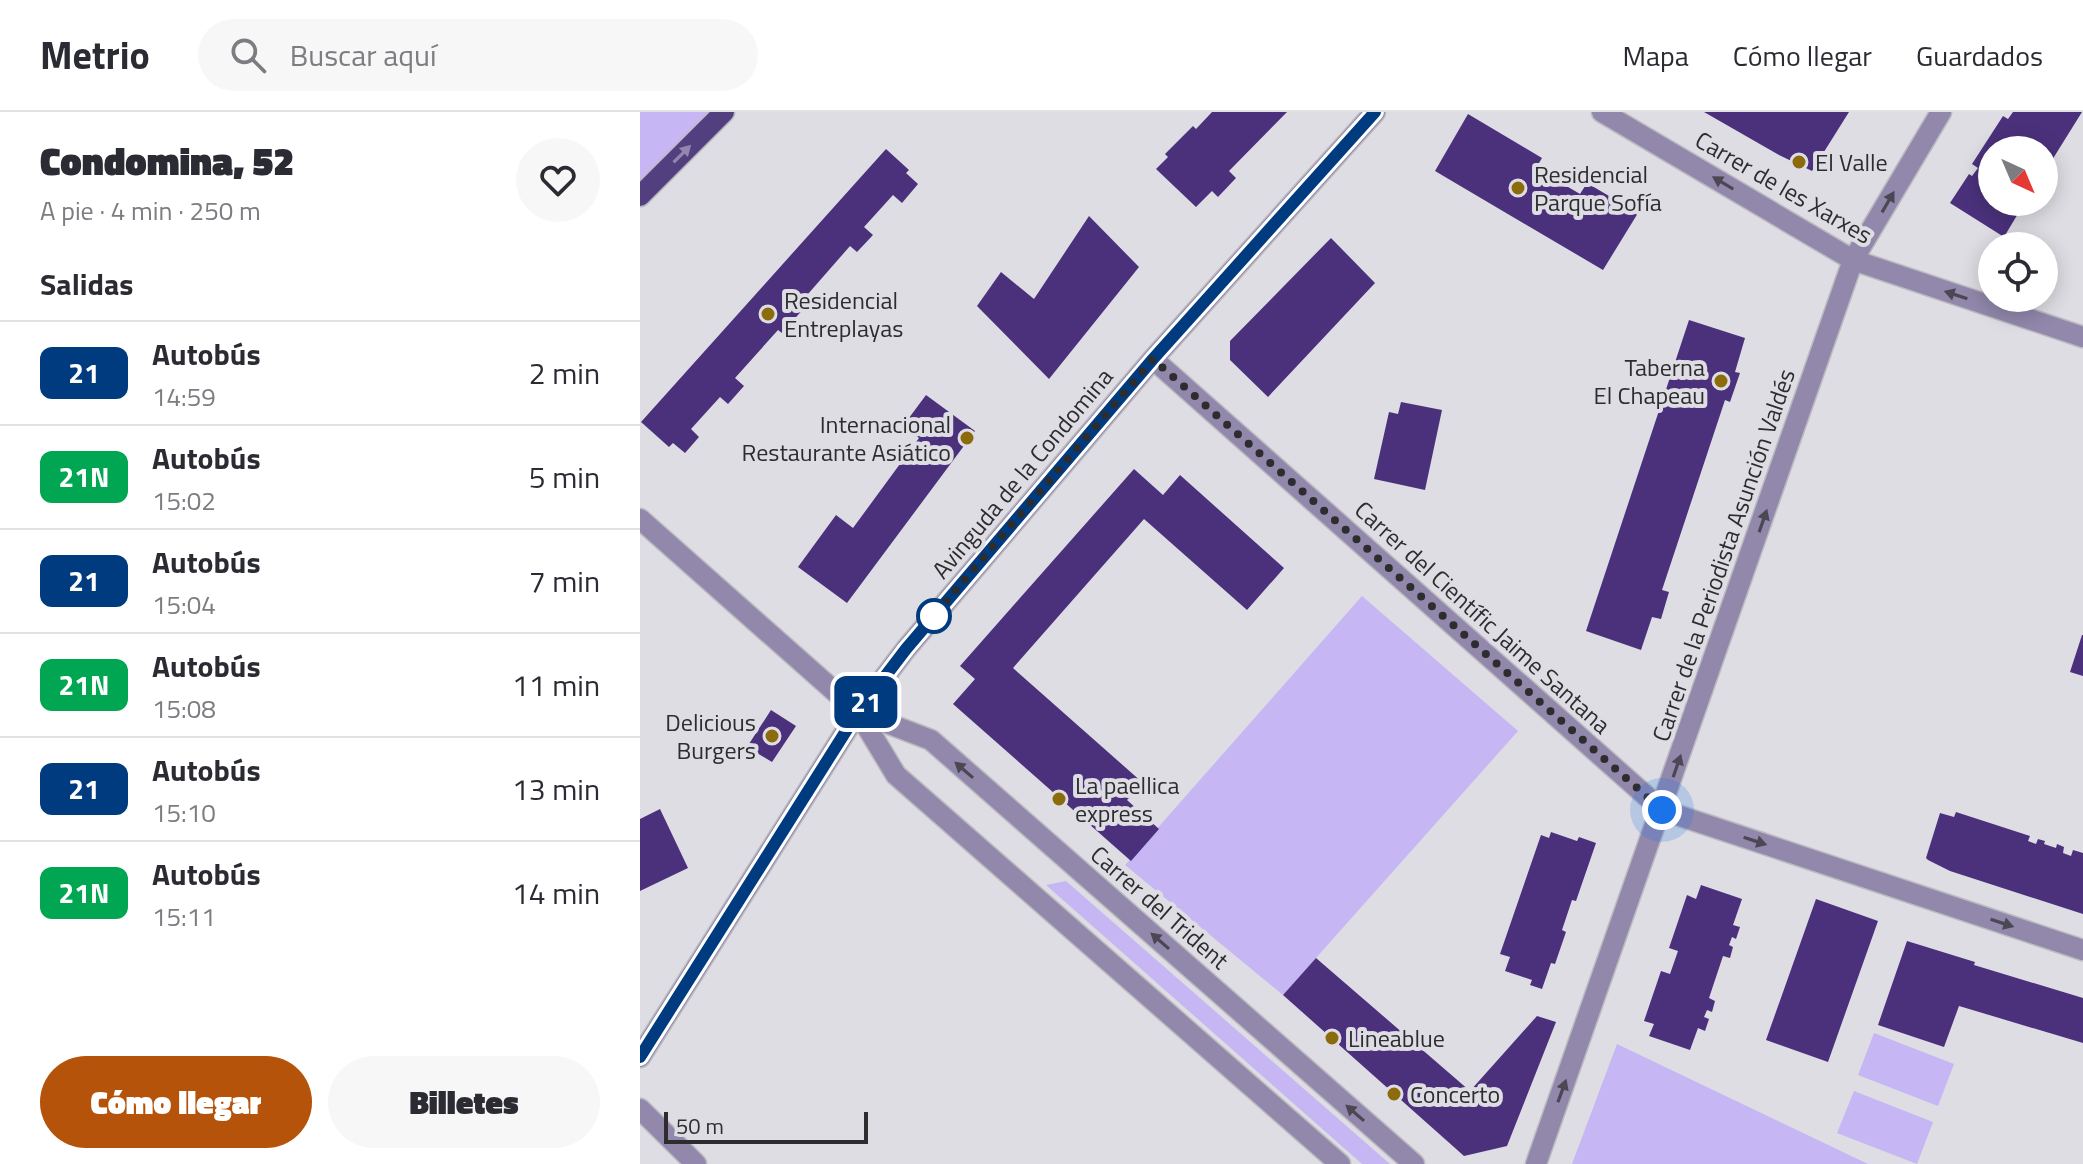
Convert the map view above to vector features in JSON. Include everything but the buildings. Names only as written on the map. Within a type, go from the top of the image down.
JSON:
[{"type":"main road","points":[[640,196],[724,112]]},
{"type":"street","name":"Avinguda de la Condomina","points":[[640,1057],[858,712],[906,649],[1153,359],[1375,112]]},
{"type":"street","name":"Carrer de les Xarxes","points":[[1602,112],[1853,260],[2083,337]]},
{"type":"street","name":"Carrer de la Periodista Asunción Valdés","points":[[1536,1164],[1853,260],[1941,112]]},
{"type":"street","name":"Carrer del Científic Jaime Santana","points":[[1153,359],[1662,810],[2083,950]]},
{"type":"street","name":"Carrer del Trident","points":[[640,519],[858,712],[896,775],[1340,1164]]},
{"type":"street","name":"Carrer del Trident","points":[[858,712],[931,740],[1414,1164]]},
{"type":"street","points":[[640,1109],[696,1164]]},
{"type":"shaded area","points":[[640,112],[708,112],[640,181]]},
{"type":"shaded area","points":[[1362,596],[1518,731],[1283,995],[1125,865]]},
{"type":"shaded area","points":[[1066,881],[1390,1164],[1362,1164],[1046,885]]},
{"type":"shaded area","points":[[1874,1033],[1954,1064],[1938,1106],[1858,1075]]},
{"type":"shaded area","points":[[1617,1044],[1868,1164],[1572,1164]]},
{"type":"shaded area","points":[[1854,1091],[1933,1122],[1917,1164],[1837,1133]]},
{"type":"bus line","name":"21","points":[[640,1057],[858,712],[906,649],[1153,359],[1375,112]]},
{"type":"place","name":"El Valle","points":[[1799,162]]},
{"type":"place","name":"Residencial Parque Sofía","points":[[1518,188]]},
{"type":"place","name":"Residencial Entreplayas","points":[[768,314]]},
{"type":"place","name":"Taberna El Chapeau","points":[[1721,381]]},
{"type":"place","name":"Internacional Restaurante Asiático","points":[[967,438]]},
{"type":"place","name":"Delicious Burgers","points":[[772,736]]},
{"type":"place","name":"La paellica express","points":[[1059,799]]},
{"type":"place","name":"Lineablue","points":[[1332,1038]]},
{"type":"place","name":"Concerto","points":[[1394,1094]]},
{"type":"route","points":[[934,616],[926,625],[1153,359],[1662,810]]}]
